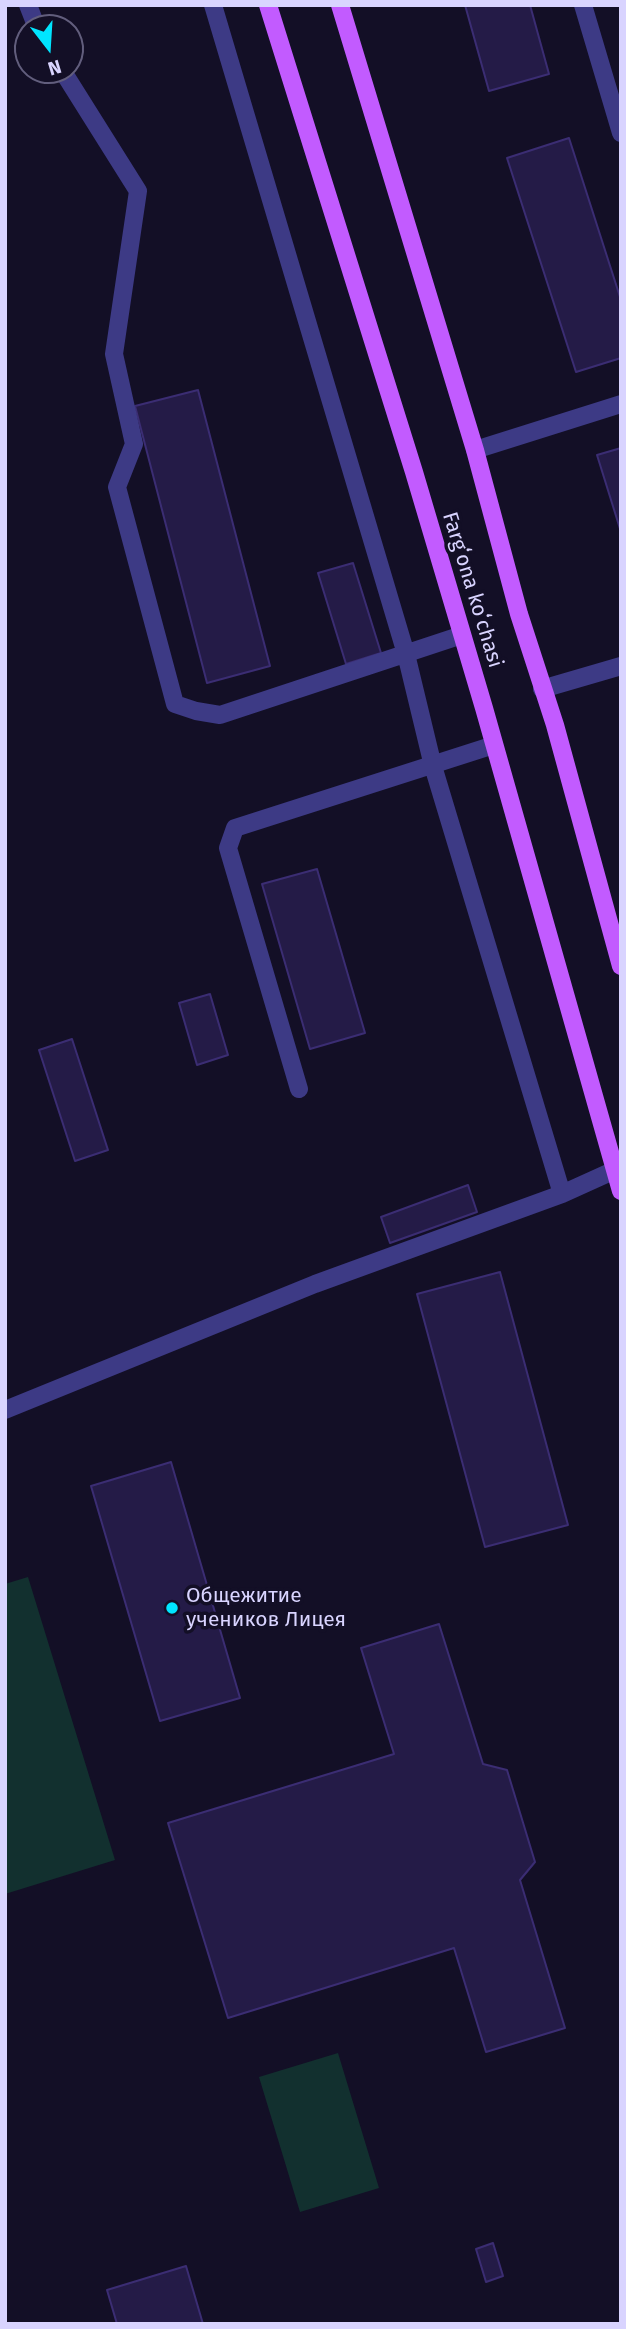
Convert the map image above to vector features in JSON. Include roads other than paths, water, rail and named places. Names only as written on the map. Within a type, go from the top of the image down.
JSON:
[{"type":"main road","name":"Fargʻona koʻchasi","points":[[268,5],[410,458],[621,1191]]},
{"type":"main road","name":"Fargʻona koʻchasi","points":[[340,5],[475,450],[519,614],[555,725],[621,966]]},
{"type":"lane","points":[[213,5],[406,654],[433,766],[562,1194]]},
{"type":"lane","points":[[583,5],[621,133]]},
{"type":"lane","points":[[71,84],[138,191],[114,354],[134,444],[117,487],[175,704],[220,715],[462,635]]},
{"type":"lane","points":[[475,450],[621,404]]},
{"type":"lane","points":[[542,689],[621,666]]},
{"type":"lane","points":[[299,1089],[228,848],[235,828],[494,745]]},
{"type":"lane","points":[[5,1410],[315,1284],[562,1194],[615,1170]]},
{"type":"place","name":"Общежитие учеников Лицея","points":[[172,1608]]}]
